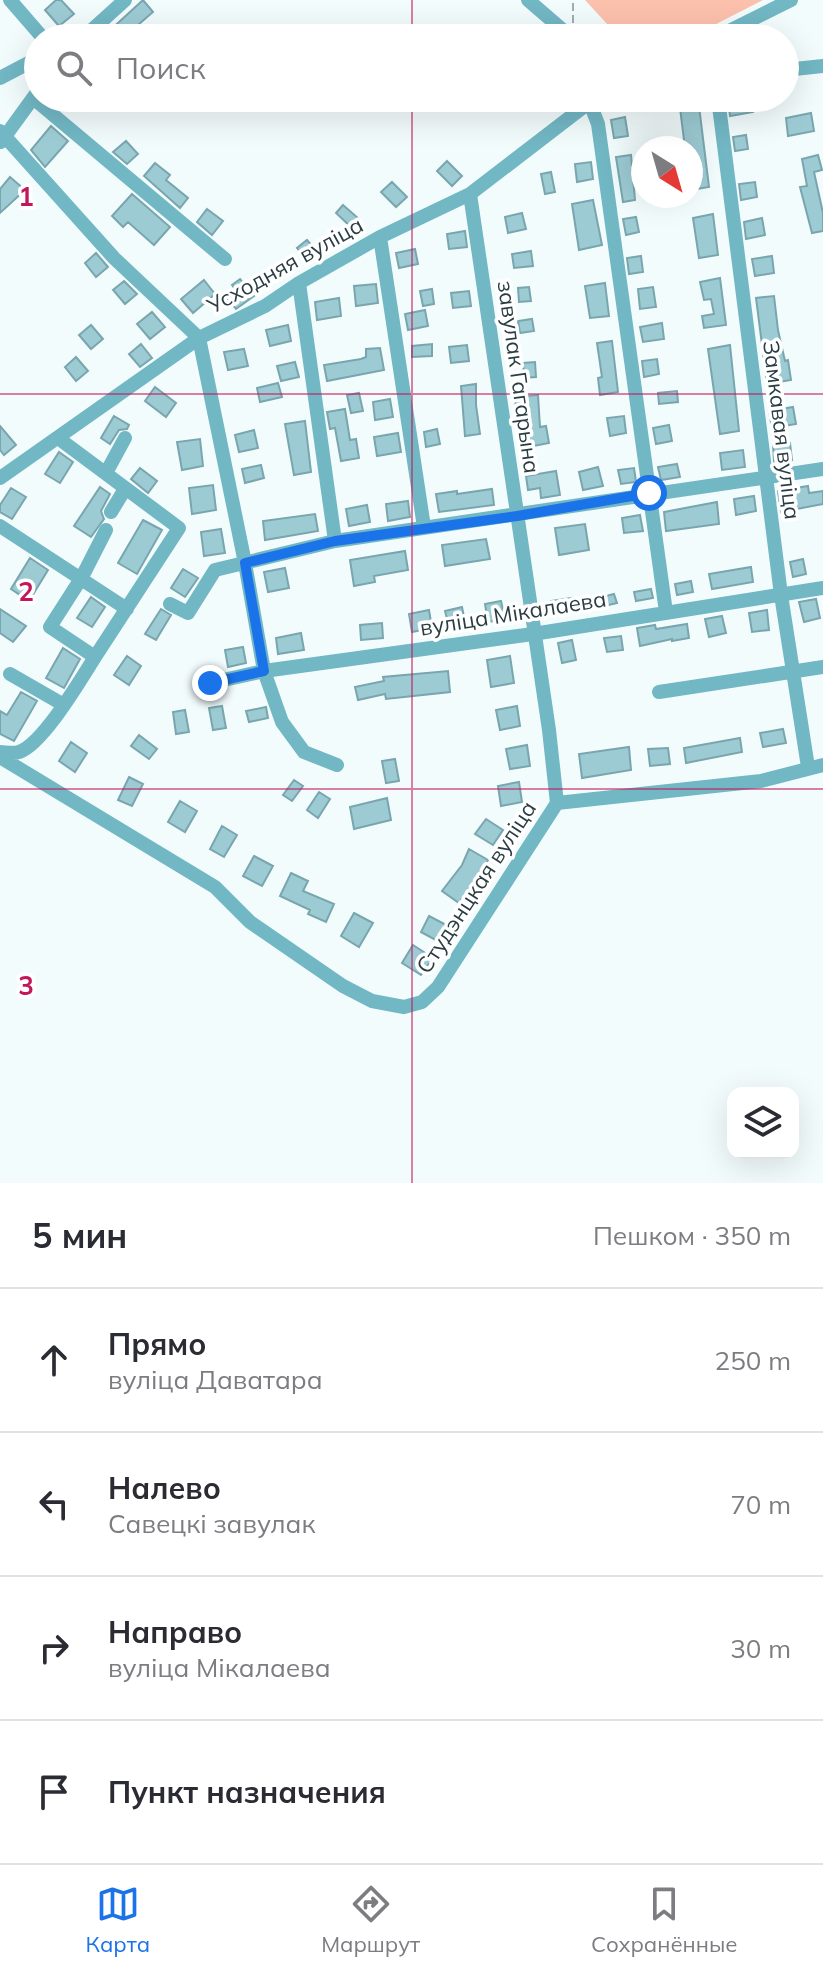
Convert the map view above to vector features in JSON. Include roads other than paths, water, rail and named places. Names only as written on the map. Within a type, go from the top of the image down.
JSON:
[{"type":"street","points":[[10,0],[31,24]]},
{"type":"street","points":[[98,24],[125,0]]},
{"type":"street","points":[[528,0],[562,24]]},
{"type":"street","points":[[743,24],[791,0]]},
{"type":"street","points":[[0,78],[24,65]]},
{"type":"street","points":[[799,69],[823,66]]},
{"type":"street","points":[[24,108],[2,137],[114,258],[199,338],[264,671],[282,722],[304,752],[337,765]]},
{"type":"street","points":[[56,112],[225,259]]},
{"type":"street","name":"Усходняя вуліца","points":[[0,478],[199,338],[265,306],[380,237],[470,194],[574,112]]},
{"type":"street","points":[[594,112],[666,612]]},
{"type":"street","name":"Замкавая вуліца","points":[[720,112],[781,595],[793,670],[816,766]]},
{"type":"street","name":"завулак Гагарына","points":[[470,194],[549,730],[557,803]]},
{"type":"street","points":[[380,237],[424,527]]},
{"type":"street","points":[[299,283],[335,541]]},
{"type":"street","points":[[0,755],[18,753],[32,744],[64,705],[179,528],[58,438]]},
{"type":"street","points":[[106,473],[125,438]]},
{"type":"street","points":[[170,604],[188,613],[215,570],[335,541],[823,469]]},
{"type":"street","points":[[111,512],[125,489]]},
{"type":"street","points":[[0,526],[127,609]]},
{"type":"street","points":[[95,657],[50,627],[82,577],[106,530]]},
{"type":"street","name":"вуліца Мікалаева","points":[[210,683],[264,671],[533,634],[823,588]]},
{"type":"street","points":[[659,692],[823,667]]},
{"type":"street","points":[[10,674],[64,705]]},
{"type":"street","name":"Студэнцкая вуліца","points":[[0,755],[215,887],[250,922],[343,986],[372,1001],[404,1007],[422,1002],[438,987],[557,803],[761,781],[816,766]]}]
